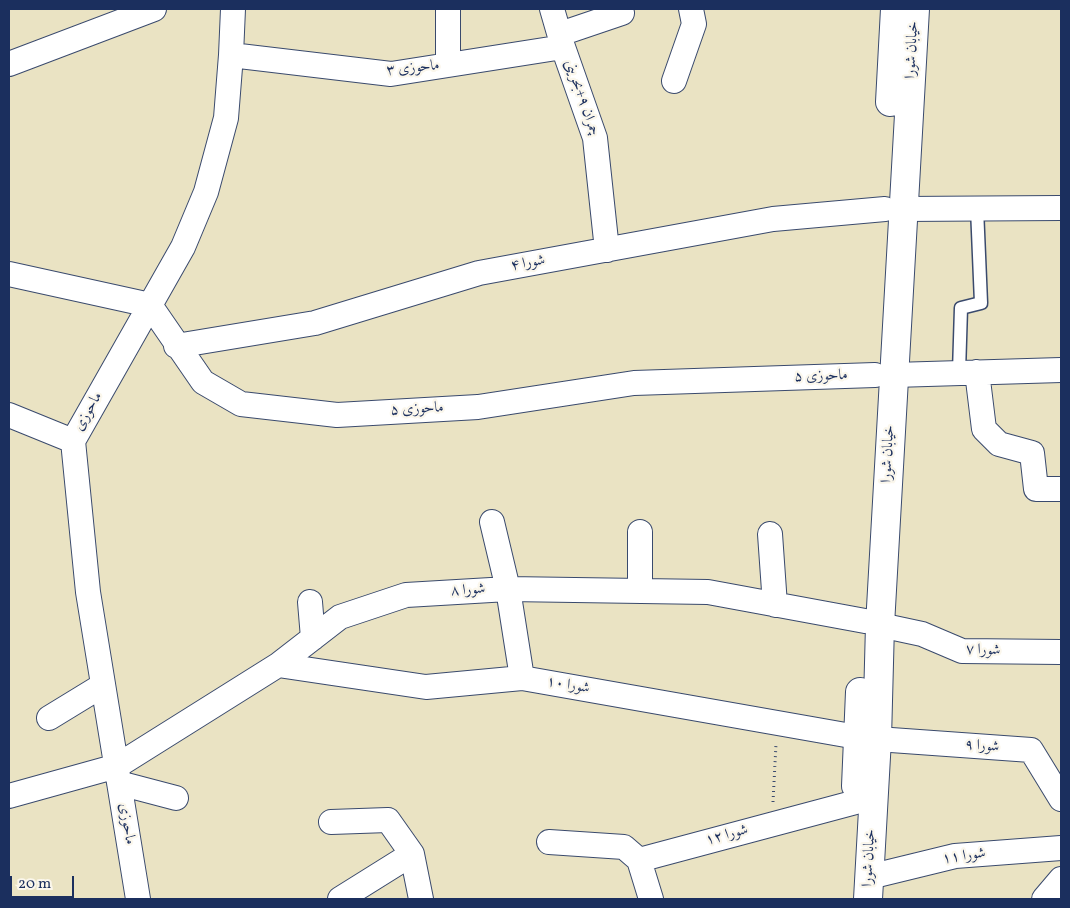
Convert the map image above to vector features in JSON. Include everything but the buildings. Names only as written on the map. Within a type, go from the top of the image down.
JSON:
[{"type":"main road","name":"خیابان شورا","points":[[894,209],[895,9]]},
{"type":"main road","name":"خیابان شورا","points":[[868,888],[867,738],[884,375],[894,209],[915,9]]},
{"type":"main road","name":"خیابان شورا","points":[[852,899],[856,802],[867,738]]},
{"type":"street","points":[[9,64],[154,9]]},
{"type":"street","name":"ماحوزی","points":[[138,899],[88,592],[73,441],[183,247],[206,192],[226,118],[232,55],[233,9]]},
{"type":"street","points":[[448,9],[448,65]]},
{"type":"street","name":"چمران ۹+بحرینی","points":[[552,9],[595,138],[607,250]]},
{"type":"street","points":[[674,81],[694,24],[691,9]]},
{"type":"street","name":"ماحوزی ۳","points":[[232,55],[391,74],[448,65],[562,40],[622,13]]},
{"type":"street","name":"شورا ۴","points":[[176,346],[315,322],[479,273],[773,219],[894,209],[1061,208]]},
{"type":"street","points":[[9,274],[150,305]]},
{"type":"street","name":"ماحوزی ۵","points":[[150,305],[202,382],[241,404],[337,415],[478,407],[634,383],[1061,370]]},
{"type":"street","points":[[968,372],[984,429],[999,444],[1032,453],[1036,489],[1061,489]]},
{"type":"street","points":[[9,415],[73,441]]},
{"type":"street","points":[[492,522],[508,589],[522,678]]},
{"type":"street","points":[[640,532],[640,591]]},
{"type":"street","points":[[770,534],[775,605]]},
{"type":"street","name":"شورا ۸","points":[[118,774],[278,665],[340,617],[406,595],[508,589],[708,592],[873,623]]},
{"type":"street","points":[[310,602],[313,638]]},
{"type":"street","name":"شورا ۷","points":[[873,623],[922,634],[962,651],[1061,652]]},
{"type":"street","name":"شورا ۱۰","points":[[278,665],[426,687],[522,678],[867,738]]},
{"type":"street","points":[[50,718],[104,685]]},
{"type":"street","name":"شورا ۹","points":[[867,738],[1030,750],[1061,799]]},
{"type":"street","points":[[9,796],[118,774],[176,798]]},
{"type":"street","name":"شورا ۱۲","points":[[639,860],[856,802]]},
{"type":"street","points":[[330,822],[388,820],[412,854],[421,899]]},
{"type":"street","points":[[549,842],[624,847],[639,860],[651,899]]},
{"type":"street","name":"شورا ۱۱","points":[[868,888],[955,856],[1061,848]]},
{"type":"street","points":[[340,899],[412,854]]},
{"type":"street","points":[[1044,899],[1061,879]]},
{"type":"lane","points":[[968,372],[961,308],[980,303],[977,208]]},
{"type":"path","points":[[771,824],[777,723]]}]
